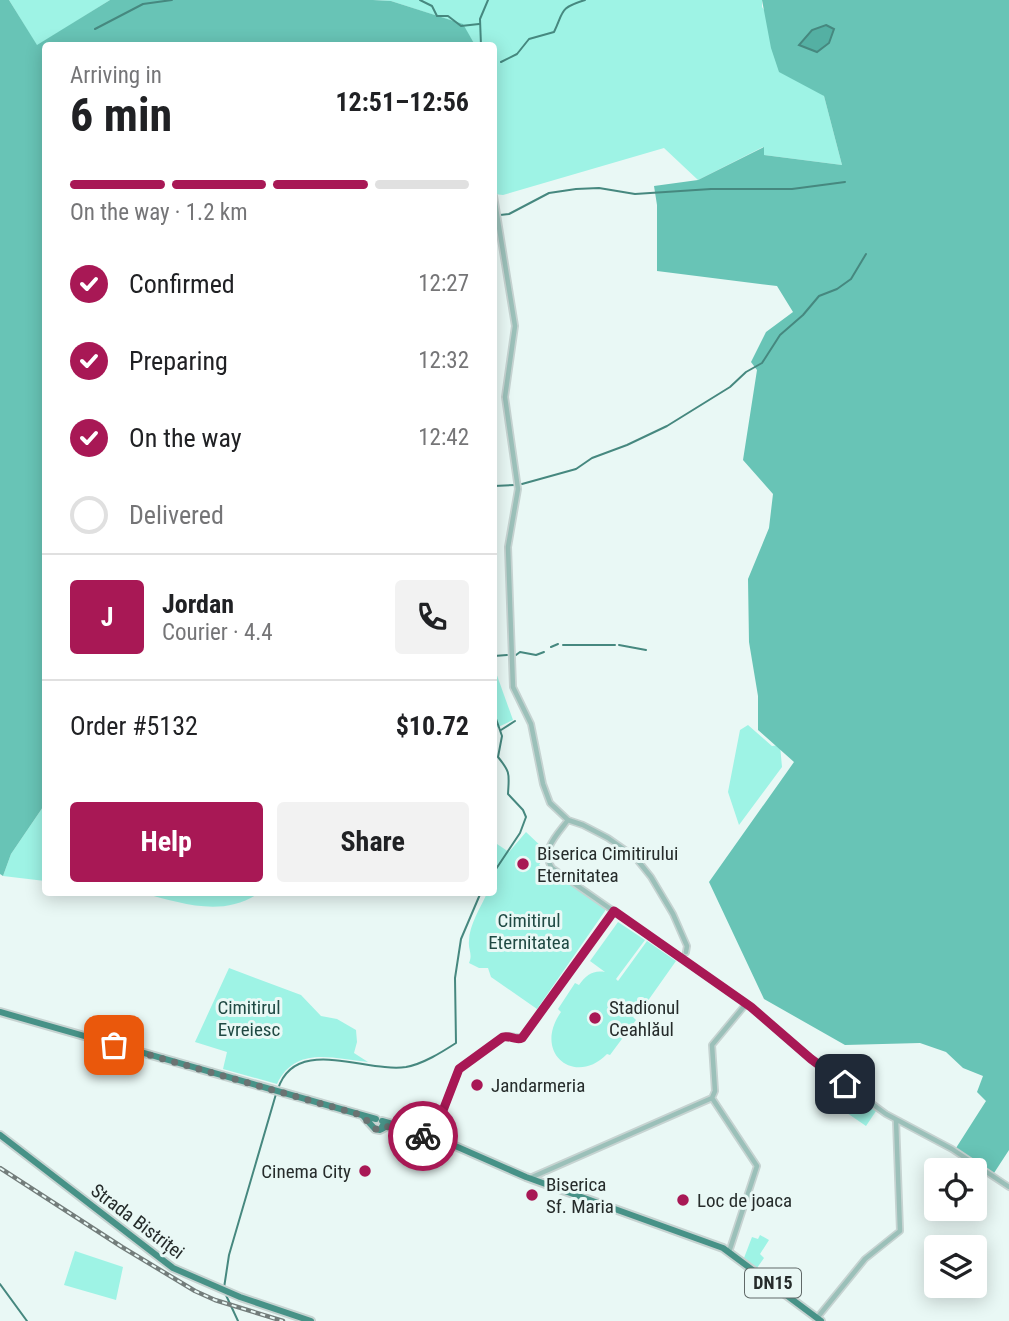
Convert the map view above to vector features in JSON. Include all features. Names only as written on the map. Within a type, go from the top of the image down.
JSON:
[{"type":"main road","name":"DN15","points":[[0,1012],[362,1116],[378,1124],[432,1137],[529,1179],[722,1251],[818,1320]]},
{"type":"main road","name":"Strada Bistriței","points":[[0,1135],[181,1273],[220,1290],[311,1321]]},
{"type":"main road","name":"DN15","points":[[529,1179],[718,1245],[818,1320]]},
{"type":"street","points":[[497,214],[516,327],[505,397],[518,489],[509,547],[513,687],[531,724],[547,798],[568,820],[608,838],[635,857],[651,877],[673,914],[687,952]]},
{"type":"street","points":[[568,820],[547,849],[552,868],[746,1004],[811,1059],[897,1121],[952,1149],[1009,1187]]},
{"type":"street","points":[[432,1137],[459,1069],[503,1037],[509,1035],[522,1038],[614,911]]},
{"type":"street","points":[[529,1179],[573,1157],[712,1098],[715,1091],[712,1045],[746,1004]]},
{"type":"street","points":[[712,1098],[757,1167],[729,1252]]},
{"type":"street","points":[[818,1320],[864,1259],[900,1231],[897,1121]]},
{"type":"green space","points":[[9,0],[110,0],[42,42],[37,46]]},
{"type":"green space","points":[[373,0],[762,0],[762,7],[824,96],[842,165],[764,155],[763,147],[698,180],[664,148],[503,195],[497,194],[497,42],[473,42],[462,24],[391,1]]},
{"type":"green space","points":[[497,675],[513,720],[497,728]]},
{"type":"green space","points":[[748,725],[772,746],[780,745],[782,767],[739,825],[728,792],[740,730]]},
{"type":"green space","points":[[42,808],[42,881],[3,876],[11,854]]},
{"type":"green space","name":"Cimitirul Eternitatea","points":[[526,832],[545,850],[546,854],[539,865],[605,907],[605,911],[537,1009],[491,977],[488,968],[479,968],[469,963],[473,922],[486,896],[497,896],[497,844],[509,852]]},
{"type":"green space","points":[[154,896],[254,896],[245,901],[216,907],[187,904]]},
{"type":"green space","name":"Stadionul Ceahlăul","points":[[618,922],[645,940],[616,979],[618,981],[647,941],[676,961],[647,1002],[639,997],[638,1009],[633,1017],[636,1020],[610,1055],[607,1054],[595,1063],[582,1067],[571,1066],[561,1061],[554,1052],[551,1040],[553,1027],[561,1012],[558,1009],[575,983],[579,985],[593,973],[605,972],[590,961]]},
{"type":"green space","name":"Cimitirul Evreiesc","points":[[229,968],[301,995],[321,1016],[337,1019],[356,1030],[354,1053],[368,1062],[329,1057],[305,1059],[285,1072],[277,1084],[223,1069],[227,1052],[195,1042]]},
{"type":"green space","points":[[838,1085],[854,1097],[843,1112],[827,1103]]},
{"type":"green space","points":[[857,1098],[876,1111],[866,1126],[847,1113]]},
{"type":"green space","points":[[760,1235],[769,1240],[760,1254],[764,1258],[757,1268],[744,1258],[752,1237],[758,1239]]},
{"type":"green space","points":[[75,1251],[123,1267],[116,1300],[64,1285]]},
{"type":"shaded area","points":[[0,0],[9,0],[37,45],[110,0],[391,1],[463,24],[473,42],[42,42],[42,808],[11,854],[3,876],[0,874]]},
{"type":"shaded area","points":[[762,0],[1009,0],[1009,1150],[994,1173],[987,1168],[987,1158],[971,1158],[956,1148],[986,1101],[977,1092],[983,1076],[963,1068],[946,1052],[920,1043],[845,1045],[764,999],[709,882],[794,762],[758,730],[758,696],[749,642],[748,579],[769,528],[773,494],[743,460],[757,370],[751,362],[766,332],[793,312],[777,286],[657,271],[657,205],[654,186],[698,180],[764,147],[764,155],[842,165],[824,96],[779,72],[771,48]]},
{"type":"shaded area","points":[[826,25],[834,29],[829,43],[817,52],[799,45],[812,30]]},
{"type":"waterway","points":[[95,29],[143,4],[172,0]]},
{"type":"waterway","points":[[420,0],[432,6],[437,16],[448,16],[461,26],[479,24]]},
{"type":"waterway","points":[[481,42],[480,19],[488,0]]},
{"type":"waterway","points":[[501,62],[517,54],[529,39],[554,32],[566,8],[585,0]]},
{"type":"waterway","points":[[500,215],[509,214],[549,193],[576,189],[599,188],[635,194],[711,189],[792,189],[845,182]]},
{"type":"waterway","points":[[522,484],[576,469],[592,458],[667,426],[730,387],[746,372],[762,363],[780,335],[803,315],[819,296],[837,289],[851,279],[866,254]]},
{"type":"waterway","points":[[497,486],[515,485]]},
{"type":"waterway","points":[[551,647],[558,644]]},
{"type":"waterway","points":[[563,645],[615,645]]},
{"type":"waterway","points":[[619,645],[646,650]]},
{"type":"waterway","points":[[516,655],[520,652],[536,655],[544,652]]},
{"type":"waterway","points":[[497,656],[507,655]]},
{"type":"waterway","points":[[501,730],[515,721]]},
{"type":"waterway","points":[[497,722],[502,736],[498,757],[508,774],[508,794],[526,817],[520,833],[497,868]]},
{"type":"waterway","points":[[278,1089],[287,1073],[300,1064],[315,1060],[406,1067],[439,1054],[456,1043],[455,978],[461,939],[479,896]]},
{"type":"waterway","points":[[224,1288],[229,1255],[276,1094]]},
{"type":"waterway","points":[[0,1284],[27,1321]]},
{"type":"waterway","points":[[225,1293],[238,1321]]},
{"type":"railway","points":[[0,1168],[195,1291],[283,1321]]},
{"type":"way so far","points":[[114,1045],[361,1115],[377,1130],[390,1126],[423,1136]]},
{"type":"place","name":"Biserica Cimitirului Eternitatea","points":[[523,864]]},
{"type":"place","name":"Stadionul Ceahlăul","points":[[595,1018]]},
{"type":"place","name":"Jandarmeria","points":[[477,1085]]},
{"type":"place","name":"Cinema City","points":[[365,1171]]},
{"type":"place","name":"Biserica Sf. Maria","points":[[532,1195]]},
{"type":"place","name":"Loc de joaca","points":[[683,1200]]},
{"type":"route","points":[[423,1136],[432,1139],[459,1069],[503,1037],[509,1035],[522,1038],[614,911],[751,1007],[811,1059],[845,1084]]}]
